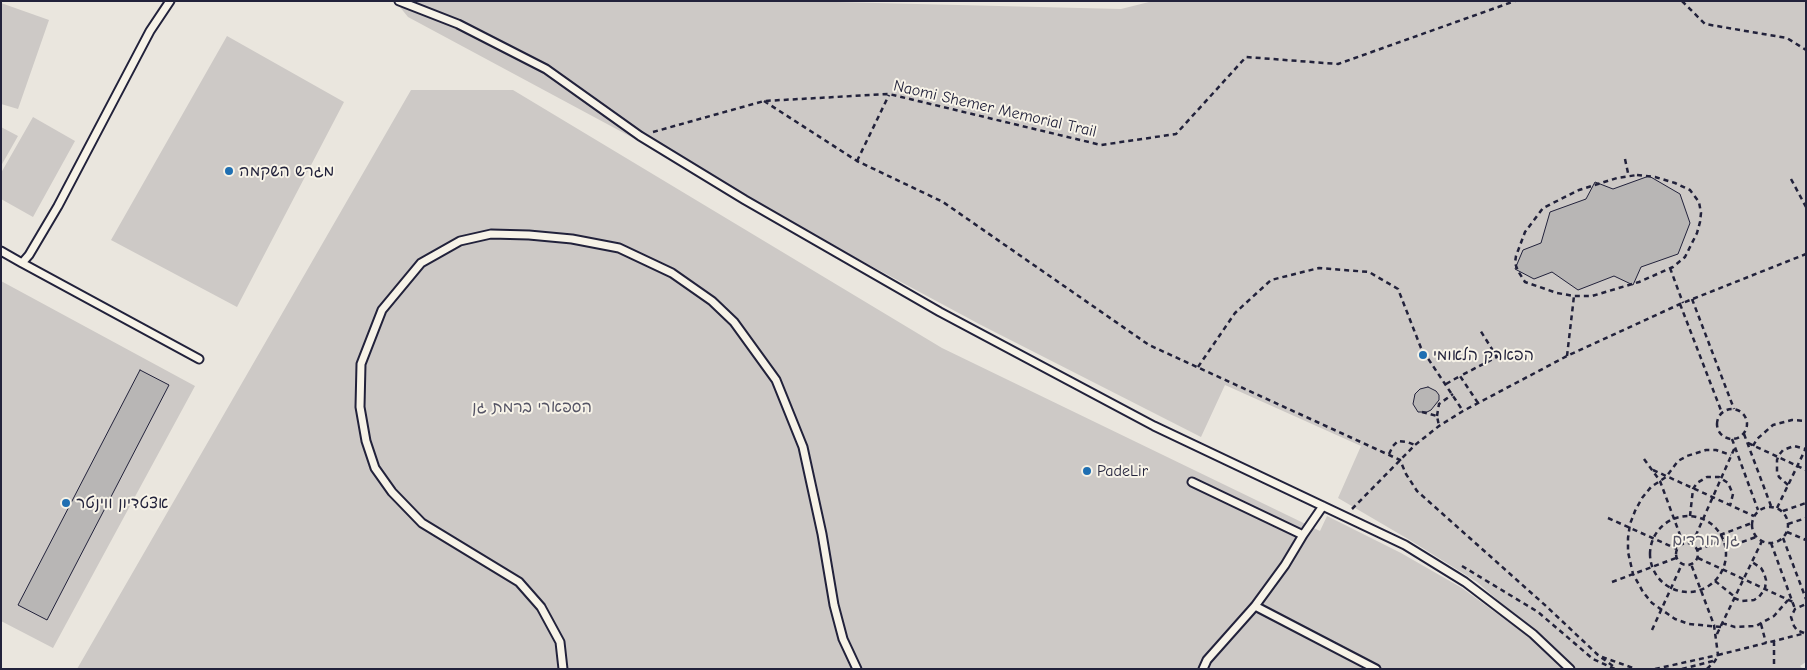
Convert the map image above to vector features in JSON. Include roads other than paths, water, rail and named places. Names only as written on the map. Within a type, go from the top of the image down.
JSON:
[{"type":"lane","points":[[22,263],[58,206],[150,30],[170,1]]},
{"type":"lane","points":[[399,1],[458,24],[546,69],[640,136],[745,200],[940,312],[1154,426],[1405,545],[1466,582],[1534,634],[1570,669]]},
{"type":"lane","points":[[563,669],[560,642],[541,607],[519,582],[422,522],[392,492],[375,468],[366,441],[360,407],[361,364],[382,310],[421,263],[460,241],[491,234],[572,239],[619,248],[672,273],[712,301],[734,322],[776,380],[803,447],[822,534],[834,605],[843,639],[857,669]]},
{"type":"lane","points":[[1,251],[200,359]]},
{"type":"lane","points":[[1192,482],[1303,535]]},
{"type":"lane","points":[[1203,669],[1207,660],[1255,606],[1285,565],[1323,506]]},
{"type":"lane","points":[[1255,606],[1376,669]]},
{"type":"place","name":"מגרש השקמה","points":[[229,171]]},
{"type":"place","name":"הפארק הלאומי","points":[[1423,355]]},
{"type":"place","name":"PadeLir","points":[[1087,471]]},
{"type":"place","name":"אצטדיון ווינטר","points":[[66,503]]},
{"type":"park label","name":"הספארי ברמת גן","points":[[532,407]]},
{"type":"park label","name":"גן הורדים","points":[[1706,540]]}]
